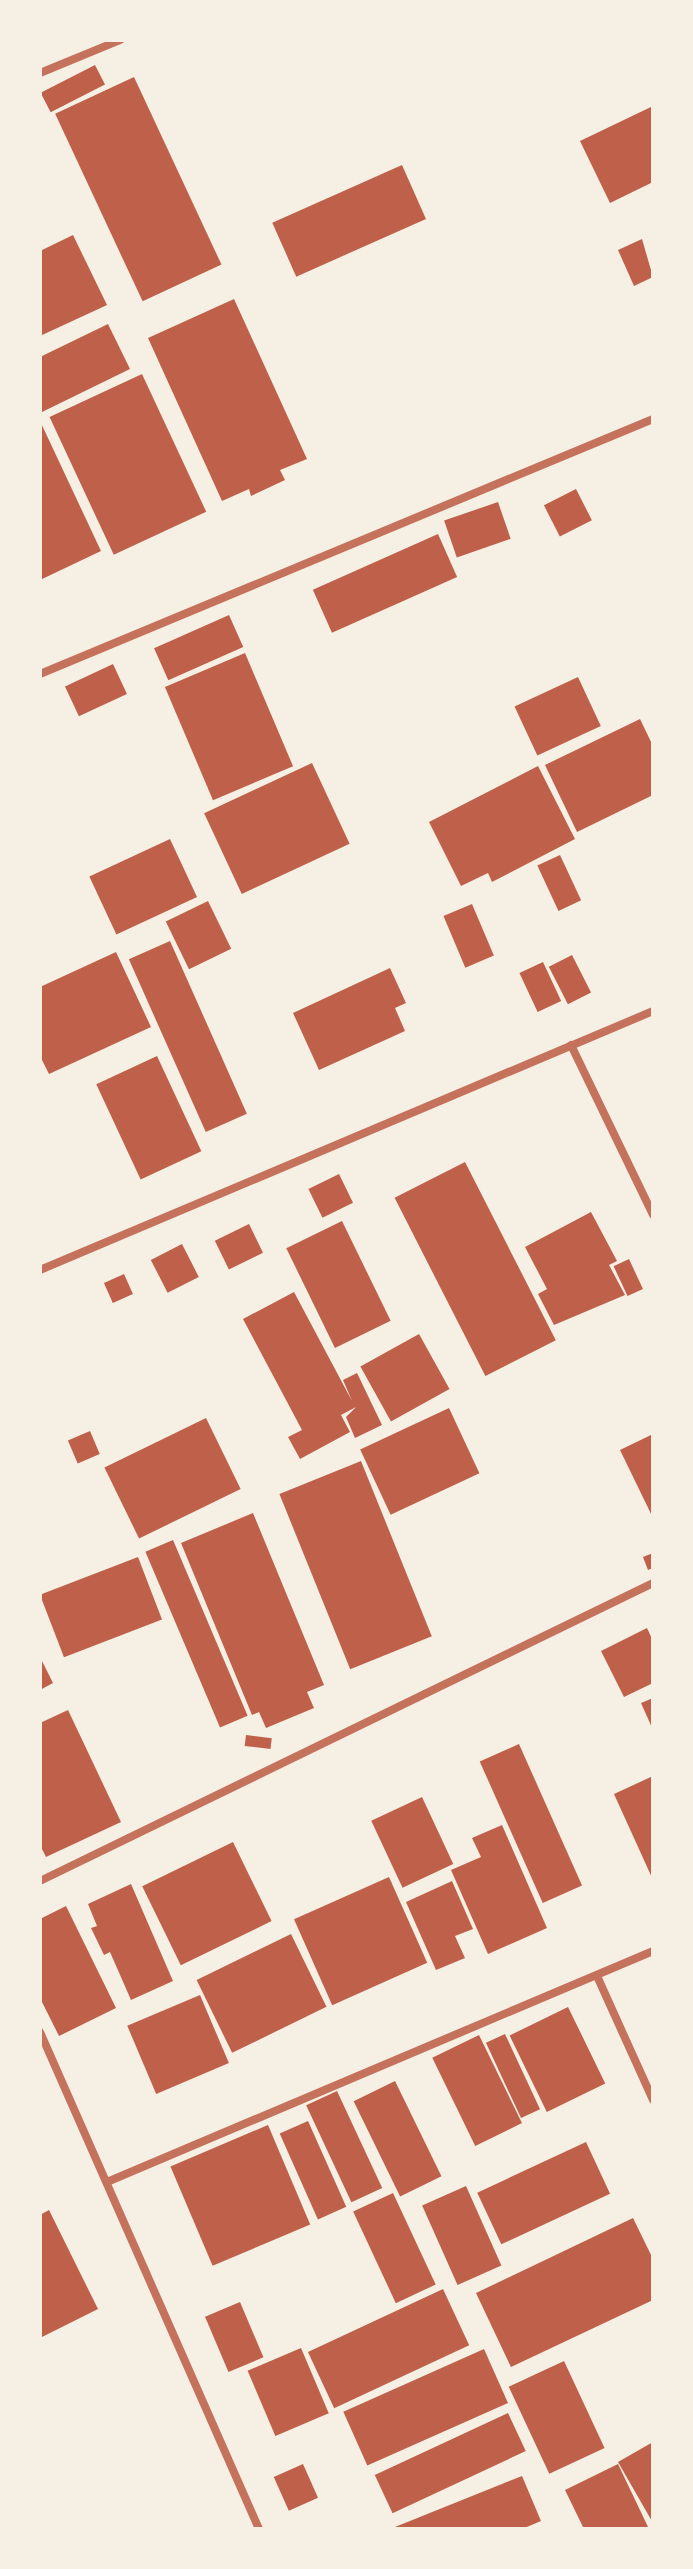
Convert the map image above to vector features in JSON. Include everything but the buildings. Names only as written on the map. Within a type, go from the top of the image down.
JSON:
[{"type":"street","points":[[40,73],[120,40]]},
{"type":"street","points":[[40,674],[653,419]]},
{"type":"street","points":[[40,1270],[653,1011]]},
{"type":"street","points":[[571,1045],[653,1215]]},
{"type":"street","points":[[40,1881],[653,1583]]},
{"type":"street","points":[[107,2182],[653,1951]]},
{"type":"street","points":[[597,1976],[653,2100]]},
{"type":"street","points":[[40,2032],[259,2529]]}]
